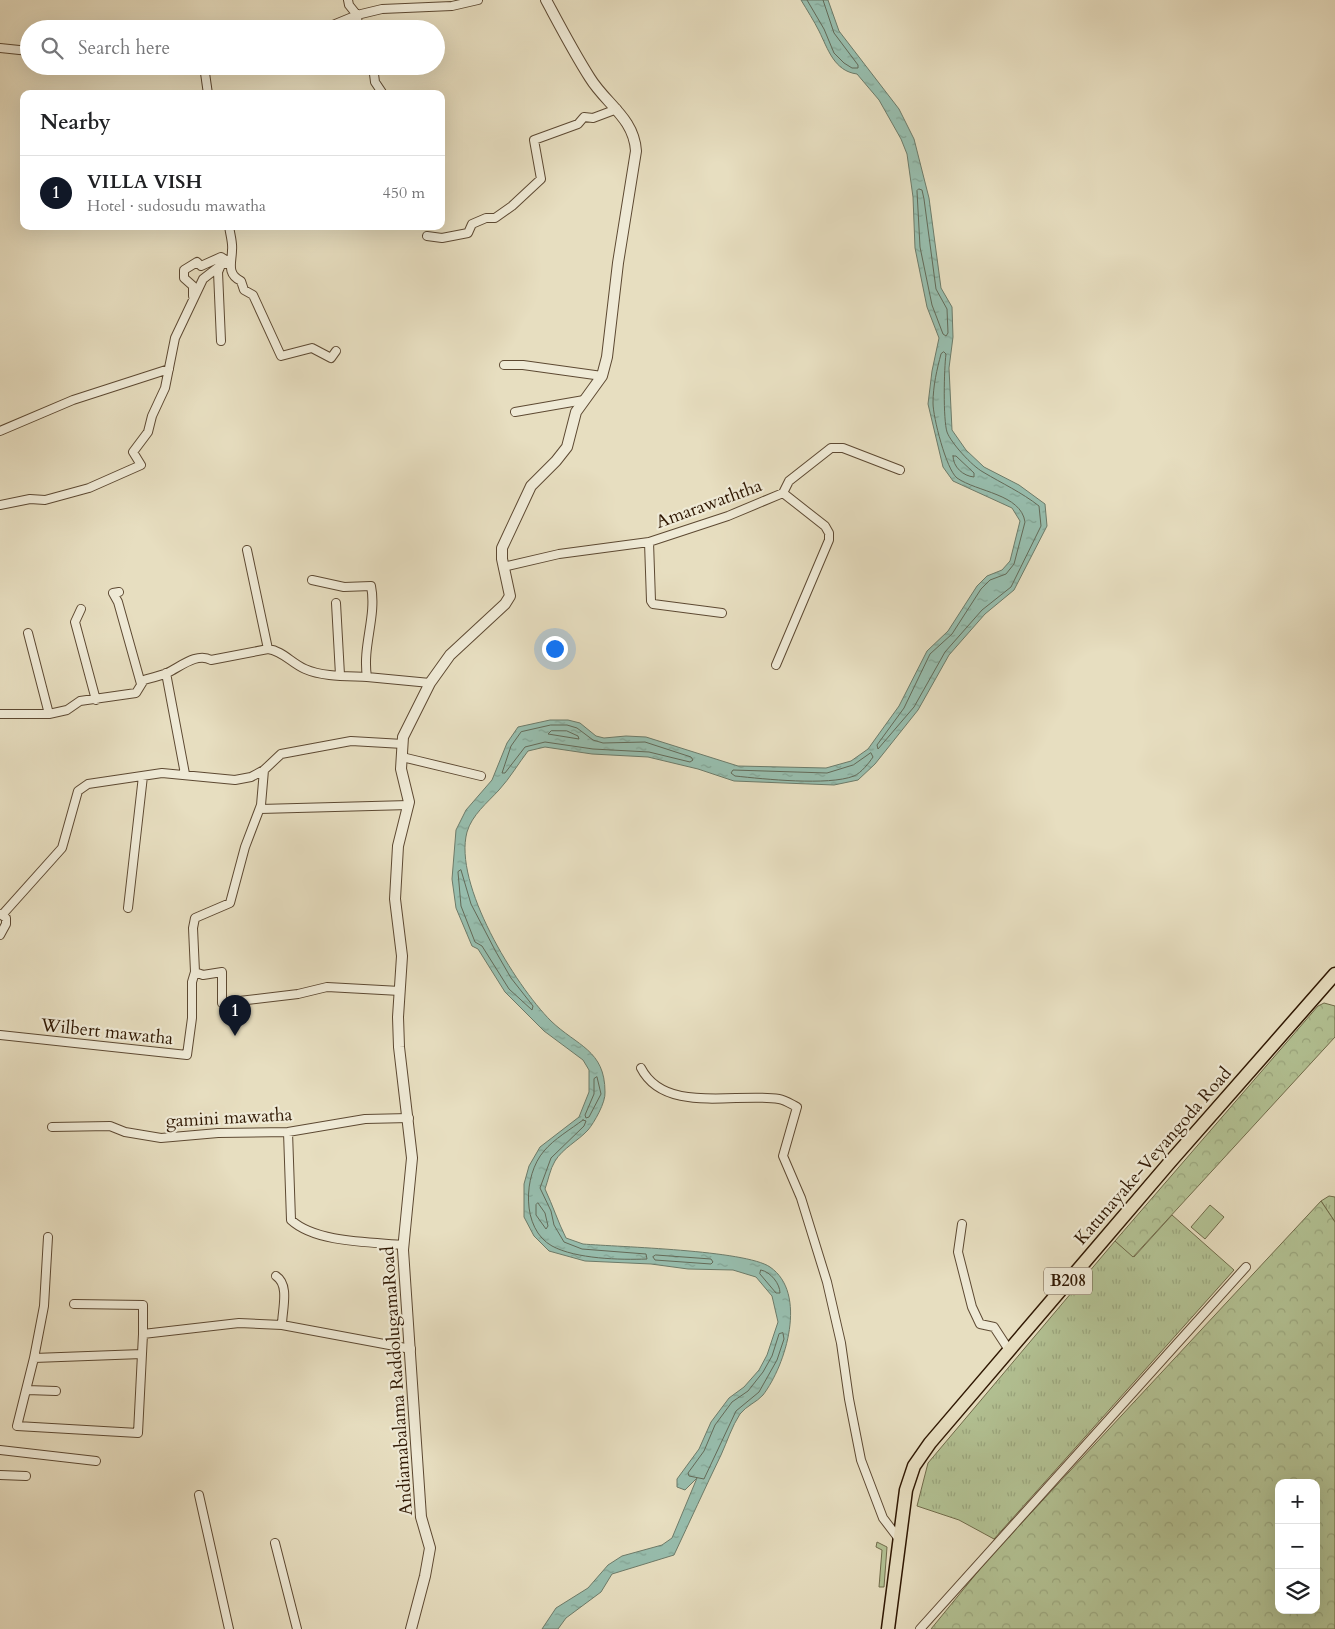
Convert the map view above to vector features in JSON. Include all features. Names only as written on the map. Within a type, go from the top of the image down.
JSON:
[{"type":"main road","name":"Katunayake-Veyangoda Road","points":[[888,1629],[906,1490],[914,1466],[930,1443],[1009,1350],[1188,1141],[1335,974]]},
{"type":"street","points":[[348,0],[357,20]]},
{"type":"street","points":[[344,20],[356,15],[382,9],[452,6],[478,0]]},
{"type":"street","name":"Andiamabalama RaddolugamaRoad","points":[[411,1629],[426,1576],[430,1548],[421,1517],[404,1245],[412,1158],[409,1118],[399,1047],[402,956],[395,899],[398,846],[409,804],[402,769],[403,737],[430,683],[456,650],[505,604],[510,596],[503,568],[502,548],[531,486],[556,461],[566,447],[576,412],[602,376],[607,357],[618,263],[636,151],[636,139],[632,131],[617,109],[591,80],[546,0]]},
{"type":"street","points":[[0,48],[20,49]]},
{"type":"street","points":[[205,75],[207,90]]},
{"type":"street","points":[[374,75],[375,82],[380,90]]},
{"type":"street","points":[[427,236],[442,238],[468,233],[472,224],[486,218],[495,218],[512,206],[541,179],[534,140],[578,124],[584,116],[593,118],[617,109]]},
{"type":"street","points":[[222,341],[218,308],[221,296],[218,272],[233,250],[230,230]]},
{"type":"street","points":[[191,308],[194,290],[193,286],[184,278],[184,270],[197,262],[201,266],[220,257],[236,279],[241,281],[244,290],[253,295],[281,356],[312,348],[331,358],[336,351]]},
{"type":"street","points":[[0,505],[30,499],[45,500],[80,490],[141,465],[133,452],[148,432],[152,416],[165,388],[175,338],[191,308],[203,279],[225,263]]},
{"type":"street","points":[[504,365],[524,365],[602,376]]},
{"type":"street","points":[[0,431],[73,400],[169,369]]},
{"type":"street","points":[[514,412],[584,400]]},
{"type":"street","points":[[784,493],[789,481],[831,448],[843,448],[900,470]]},
{"type":"street","name":"Amarawaththa","points":[[503,568],[559,554],[649,542],[728,516],[784,493],[825,526],[829,533],[829,540],[776,665]]},
{"type":"street","points":[[649,542],[651,601],[653,604],[722,613]]},
{"type":"street","points":[[247,550],[268,649]]},
{"type":"street","points":[[312,580],[344,588],[371,586],[374,601],[365,662],[367,677]]},
{"type":"street","points":[[120,592],[113,593],[118,602],[142,684]]},
{"type":"street","points":[[336,603],[340,675]]},
{"type":"street","points":[[81,610],[75,622],[96,700]]},
{"type":"street","points":[[28,633],[49,714]]},
{"type":"street","points":[[0,714],[49,714],[67,710],[80,701],[136,693],[144,680],[166,673],[194,659],[206,657],[211,660],[268,649],[276,650],[306,670],[430,683]]},
{"type":"street","points":[[166,673],[185,774]]},
{"type":"street","points":[[0,935],[6,924],[6,918],[1,914],[62,848],[78,791],[88,784],[162,773],[235,780],[251,777],[264,770],[281,754],[298,750],[351,741],[403,744]]},
{"type":"street","points":[[402,757],[461,773],[481,776]]},
{"type":"street","points":[[264,770],[260,809],[245,847],[230,903],[196,918],[193,928],[194,972],[203,975],[222,972],[222,1003],[298,994],[328,987],[400,991]]},
{"type":"street","points":[[128,908],[143,776]]},
{"type":"street","points":[[260,809],[409,804]]},
{"type":"street","name":"Wilbert mawatha","points":[[0,1035],[187,1055],[192,1018],[192,982],[194,972]]},
{"type":"street","points":[[642,1068],[646,1078],[661,1090],[676,1095],[708,1099],[779,1099],[797,1107],[783,1156],[801,1198],[827,1282],[841,1342],[861,1460],[883,1518],[901,1540]]},
{"type":"street","name":"gamini mawatha","points":[[52,1127],[110,1126],[125,1132],[161,1138],[218,1133],[288,1132],[366,1119],[409,1118]]},
{"type":"street","points":[[288,1132],[291,1220],[298,1227],[331,1238],[404,1245]]},
{"type":"street","points":[[962,1224],[958,1252],[972,1307],[980,1324],[994,1327],[1009,1350]]},
{"type":"street","points":[[48,1237],[44,1306],[27,1390],[17,1426],[138,1433],[143,1305],[74,1304]]},
{"type":"street","points":[[920,1629],[1246,1267]]},
{"type":"street","points":[[276,1276],[282,1280],[284,1286],[282,1325]]},
{"type":"street","points":[[143,1334],[239,1323],[282,1325],[411,1349]]},
{"type":"street","points":[[34,1358],[142,1354]]},
{"type":"street","points":[[27,1390],[56,1392]]},
{"type":"street","points":[[0,1450],[96,1461]]},
{"type":"street","points":[[0,1474],[26,1476]]},
{"type":"street","points":[[199,1495],[229,1629]]},
{"type":"street","points":[[275,1543],[297,1629]]},
{"type":"green space","points":[[1324,1003],[1335,1006],[1335,1037],[1133,1257],[1115,1241],[1318,1006]]},
{"type":"green space","points":[[1329,1196],[1335,1197],[1335,1222],[1321,1201]]},
{"type":"green space","points":[[1321,1201],[1335,1222],[1335,1629],[931,1629],[989,1558]]},
{"type":"green space","points":[[1210,1205],[1224,1217],[1205,1239],[1191,1227]]},
{"type":"green space","points":[[1172,1215],[1234,1270],[994,1539],[959,1520],[917,1506],[928,1463],[1115,1241],[1134,1257]]},
{"type":"green space","points":[[877,1542],[887,1547],[884,1587],[879,1587],[882,1550],[876,1547]]},
{"type":"water","points":[[801,0],[828,0],[839,31],[899,109],[914,139],[929,198],[941,288],[952,307],[953,337],[949,368],[952,430],[966,450],[984,467],[1019,485],[1045,504],[1047,526],[1014,590],[985,614],[949,655],[918,710],[875,764],[858,780],[834,785],[734,781],[698,769],[648,757],[592,754],[545,747],[528,751],[507,781],[480,810],[469,826],[465,854],[469,878],[490,933],[536,1005],[561,1030],[588,1050],[595,1058],[604,1078],[605,1096],[602,1107],[588,1130],[558,1156],[545,1189],[566,1238],[583,1244],[709,1253],[756,1261],[770,1267],[782,1279],[788,1294],[791,1311],[789,1330],[779,1366],[763,1395],[742,1411],[737,1419],[674,1555],[612,1574],[601,1592],[566,1618],[558,1629],[542,1629],[556,1608],[588,1588],[608,1565],[622,1556],[662,1545],[672,1538],[697,1478],[685,1490],[677,1487],[677,1479],[699,1449],[711,1422],[729,1398],[744,1387],[759,1370],[767,1355],[778,1322],[772,1296],[756,1277],[733,1270],[688,1269],[651,1264],[585,1261],[549,1251],[534,1236],[524,1217],[524,1184],[529,1166],[540,1147],[579,1117],[589,1092],[589,1070],[583,1060],[544,1031],[505,992],[478,949],[472,946],[456,908],[452,879],[456,830],[466,810],[492,780],[507,743],[518,727],[550,720],[568,720],[580,723],[596,736],[604,738],[646,737],[738,766],[826,768],[851,761],[868,749],[899,706],[927,651],[948,631],[977,586],[987,576],[1002,570],[1010,561],[1020,521],[1012,508],[953,481],[943,467],[928,404],[939,338],[927,307],[915,248],[913,197],[907,154],[901,139],[879,100],[857,74],[843,69],[837,64]]},
{"type":"place","name":"VILLA VISH","points":[[235,1036]]}]
